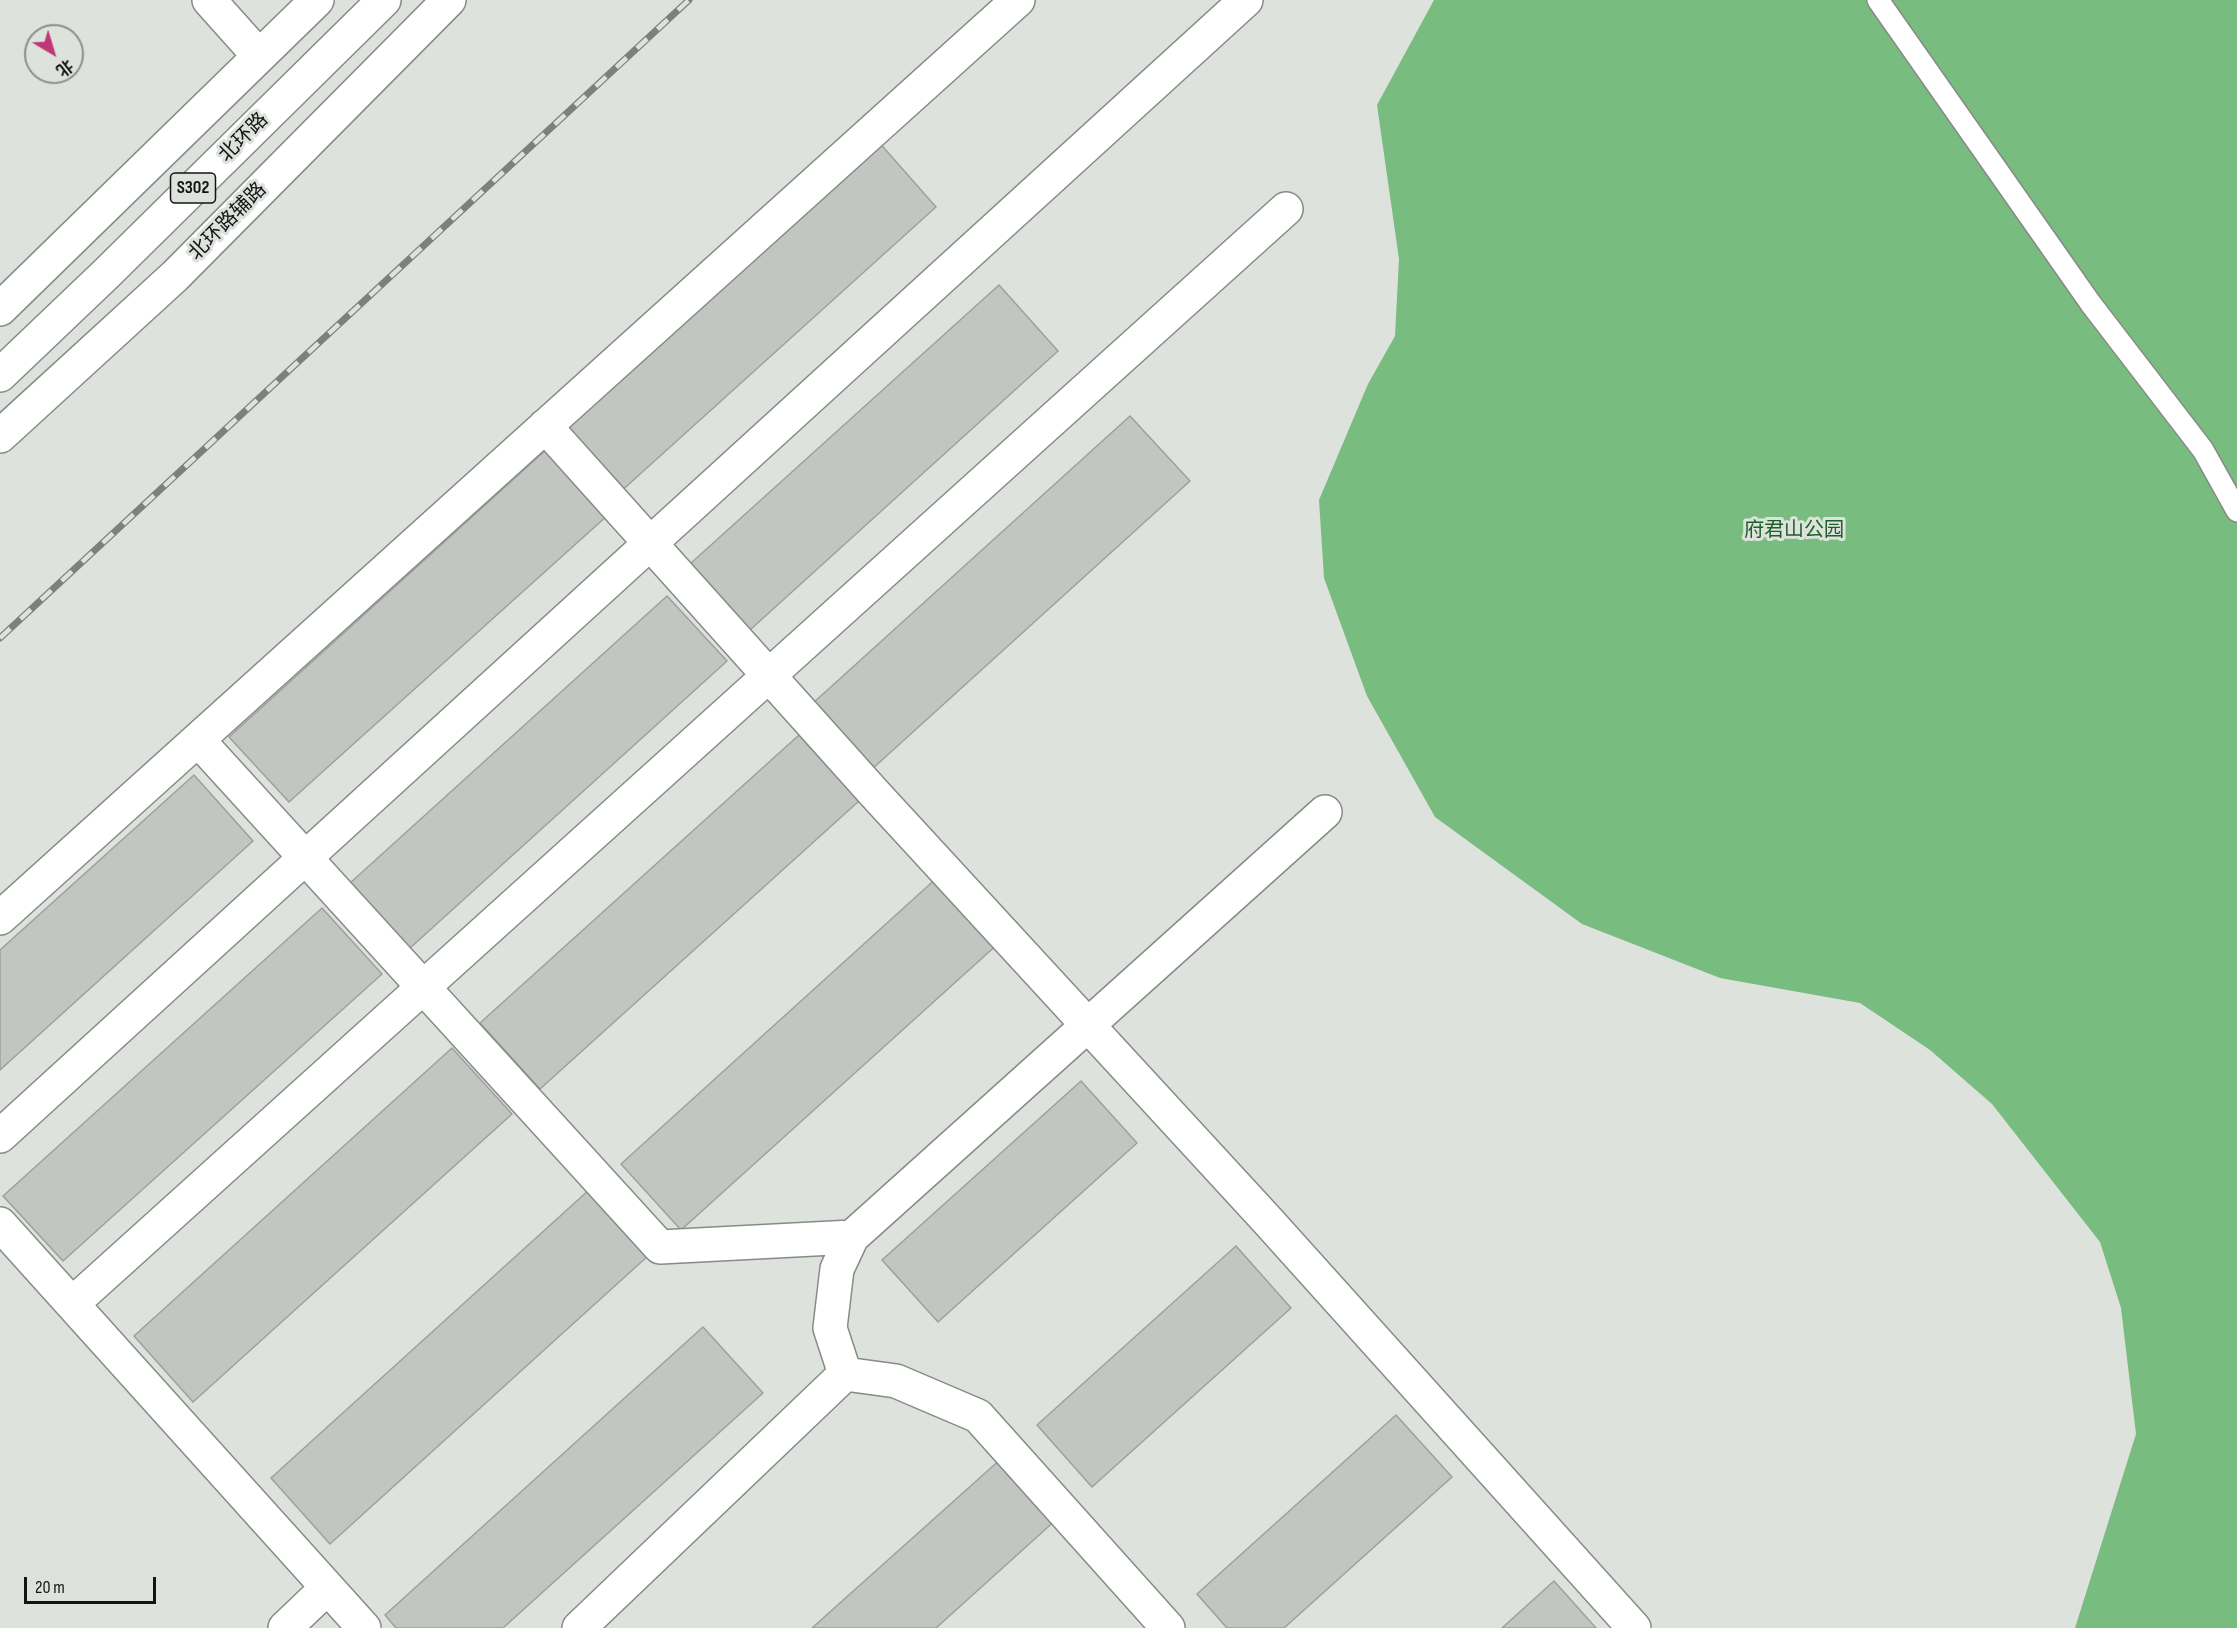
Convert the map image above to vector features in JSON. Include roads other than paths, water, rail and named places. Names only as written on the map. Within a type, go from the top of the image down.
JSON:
[{"type":"main road","points":[[209,0],[259,56]]},
{"type":"main road","name":"S302","points":[[0,309],[317,0]]},
{"type":"main road","name":"北环路","points":[[0,375],[384,0]]},
{"type":"main road","name":"北环路辅路","points":[[0,436],[175,276],[449,0]]},
{"type":"main road","points":[[0,918],[1018,0]]},
{"type":"main road","points":[[0,1136],[1246,0]]},
{"type":"main road","points":[[72,1304],[1286,208]]},
{"type":"main road","points":[[545,426],[769,675],[1268,1221],[1634,1628]]},
{"type":"main road","points":[[198,740],[660,1246],[852,1237]]},
{"type":"main road","points":[[845,1374],[830,1328],[837,1269],[852,1237],[1325,812]]},
{"type":"main road","points":[[0,1224],[364,1628]]},
{"type":"main road","points":[[579,1628],[845,1374]]},
{"type":"main road","points":[[845,1374],[896,1381],[978,1416],[1168,1628]]},
{"type":"main road","points":[[285,1628],[327,1588]]},
{"type":"lane","points":[[1878,0],[2091,304],[2203,450],[2237,511]]},
{"type":"railway","points":[[0,638],[689,0]]},
{"type":"park label","name":"府君山公园","points":[[1794,531]]}]
